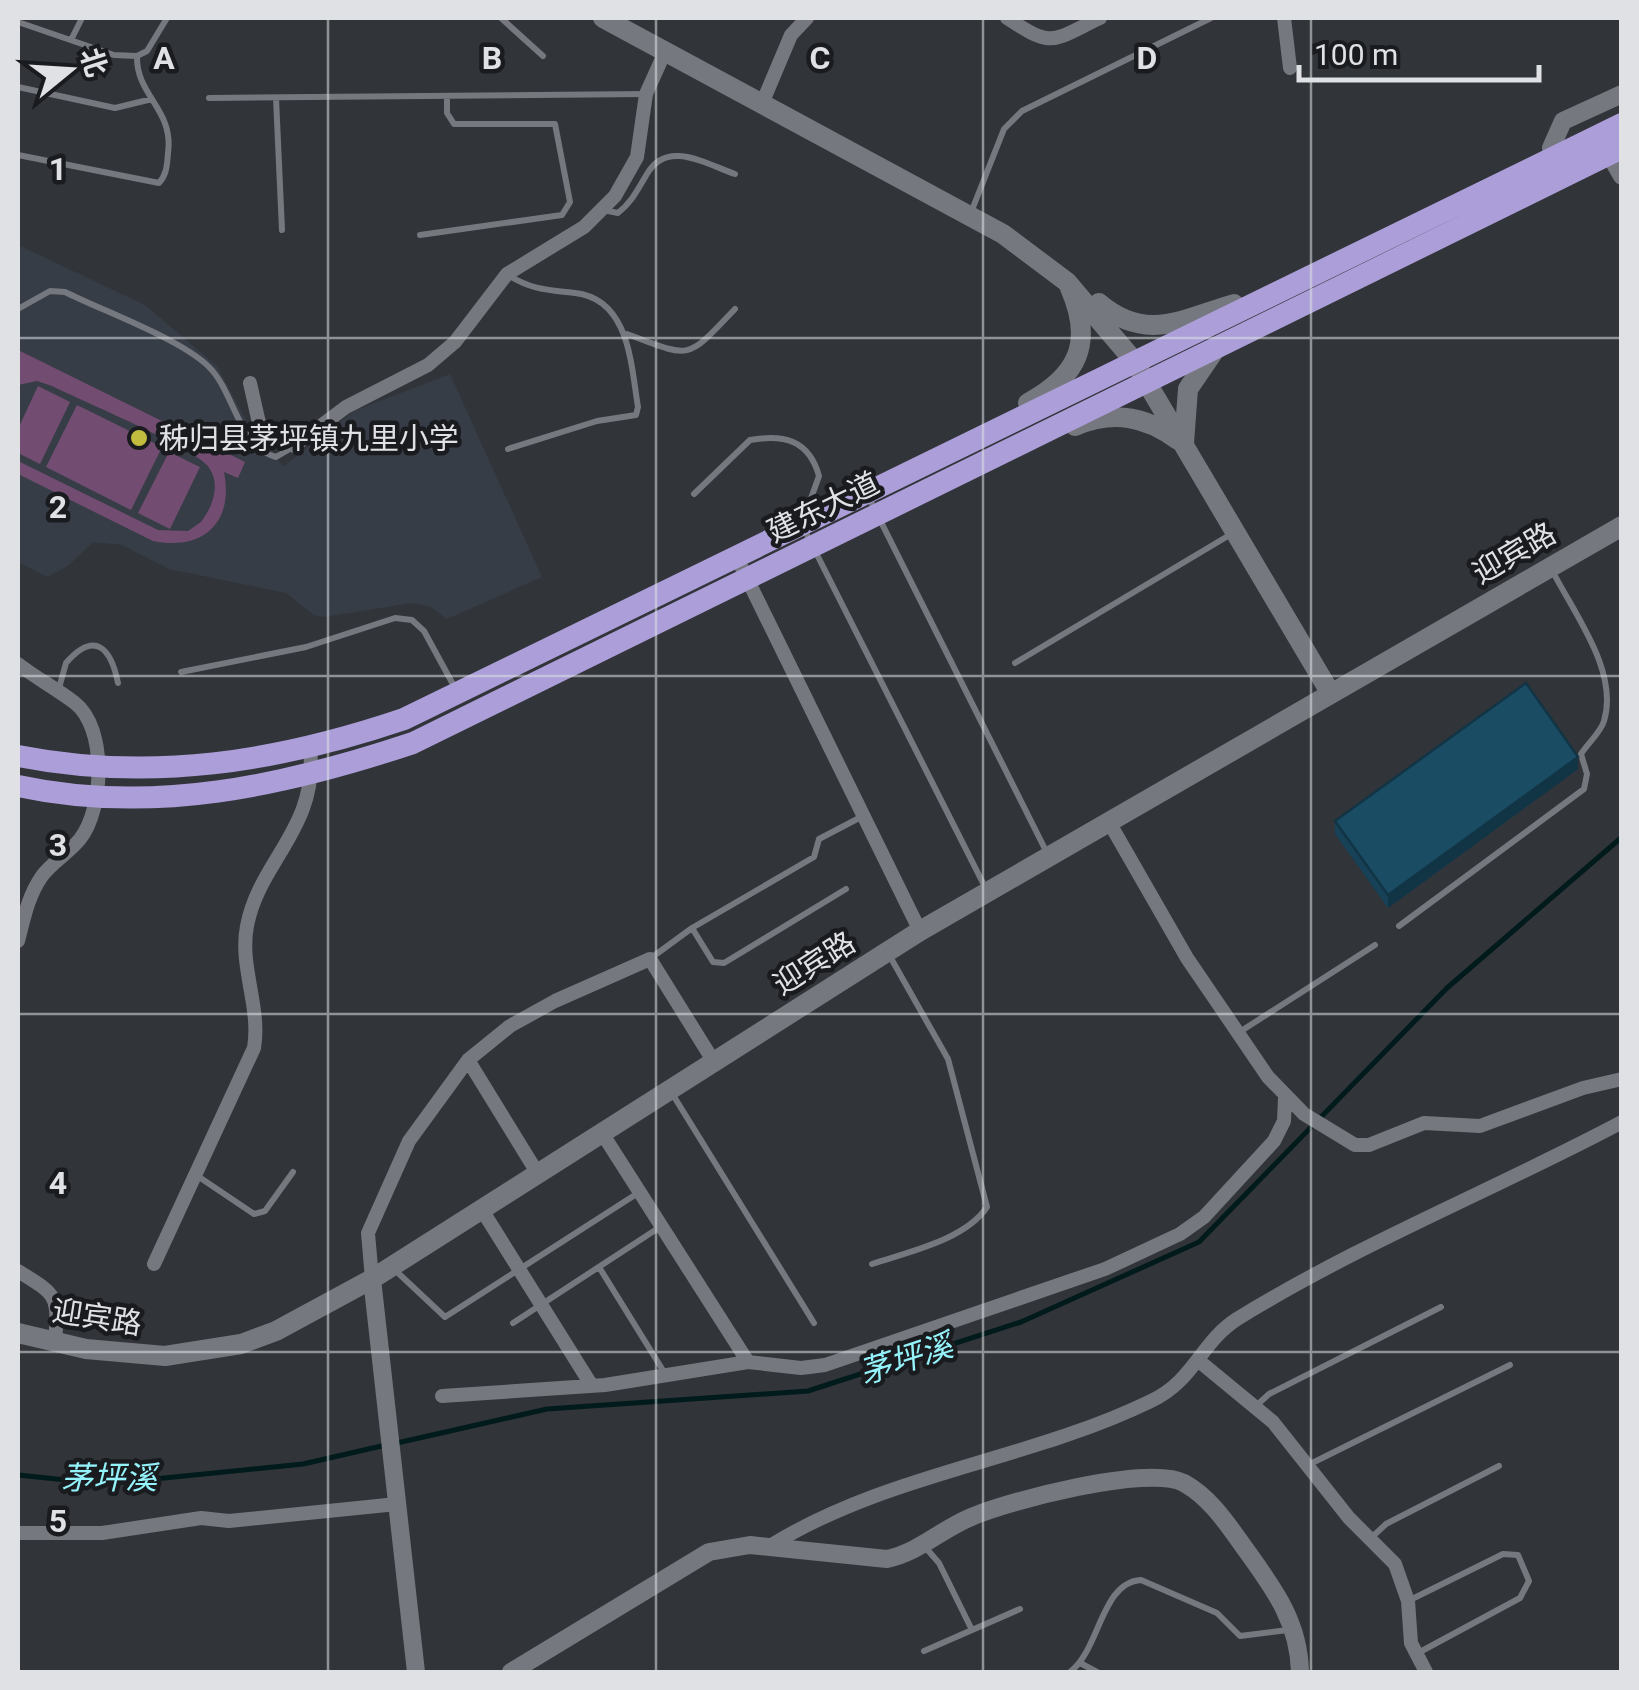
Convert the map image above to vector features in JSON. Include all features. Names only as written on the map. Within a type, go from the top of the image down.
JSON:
[{"type":"highway","name":"建东大道","points":[[18,786],[95,798],[171,798],[313,774],[413,743],[464,706],[1140,370],[1270,294],[1610,145],[1622,124]]},
{"type":"highway","name":"建东大道","points":[[1140,370],[1226,340],[1555,166]]},
{"type":"highway","name":"建东大道","points":[[18,756],[96,767],[173,769],[310,748],[464,706]]},
{"type":"main road","points":[[603,18],[970,216],[1036,256],[1114,315],[1156,327],[1183,324],[1270,294]]},
{"type":"main road","points":[[1067,282],[1140,370],[1331,694]]},
{"type":"main road","points":[[997,441],[1074,365],[1080,318],[1067,282]]},
{"type":"main road","points":[[1184,445],[1188,388],[1203,362],[1226,340]]},
{"type":"main road","points":[[997,441],[1119,416],[1154,425],[1184,445]]},
{"type":"main road","name":"迎宾路","points":[[18,1333],[126,1354],[204,1352],[276,1331],[392,1267],[920,932],[1622,526]]},
{"type":"street","points":[[762,106],[791,35],[807,18]]},
{"type":"street","points":[[1007,18],[1041,40],[1052,40],[1100,18]]},
{"type":"street","points":[[1284,18],[1290,68]]},
{"type":"street","points":[[250,383],[259,423],[294,446],[346,407],[428,365],[454,342],[507,274],[566,240],[615,196],[638,157],[646,94],[664,54]]},
{"type":"street","points":[[1555,166],[1554,135],[1563,121],[1622,94]]},
{"type":"street","points":[[1610,145],[1622,176]]},
{"type":"street","points":[[742,568],[920,932]]},
{"type":"street","points":[[18,664],[75,703],[89,720],[96,767],[95,798],[82,838],[43,875],[29,900],[18,941]]},
{"type":"street","points":[[154,1264],[254,1048],[256,1027],[245,949],[250,911],[297,826],[313,774],[310,748]]},
{"type":"street","points":[[1109,822],[1178,944],[1284,1098],[1349,1141],[1369,1145],[1440,1121],[1480,1126],[1583,1088],[1622,1079]]},
{"type":"street","points":[[416,1672],[368,1233],[409,1141],[468,1060],[540,1009],[650,959],[714,1062]]},
{"type":"street","points":[[468,1060],[538,1174]]},
{"type":"street","points":[[442,1396],[592,1386],[748,1362],[801,1368],[825,1364],[1088,1276],[1180,1234],[1204,1217],[1274,1141],[1284,1120],[1284,1098]]},
{"type":"street","points":[[770,1546],[921,1477],[1023,1453],[1141,1406],[1171,1390],[1224,1328],[1336,1262],[1622,1122]]},
{"type":"street","points":[[602,1133],[748,1362]]},
{"type":"street","points":[[482,1210],[592,1386]]},
{"type":"street","points":[[18,1271],[51,1291],[58,1303],[55,1342]]},
{"type":"street","points":[[1199,1361],[1256,1406],[1395,1564],[1408,1602],[1407,1626],[1426,1672]]},
{"type":"street","points":[[511,1672],[690,1561],[729,1546],[770,1546],[868,1560],[906,1555],[986,1512],[1132,1476],[1159,1475],[1182,1482],[1213,1506],[1278,1594],[1294,1628],[1300,1672]]},
{"type":"street","points":[[18,1533],[102,1533],[201,1518],[229,1521],[397,1504]]},
{"type":"lane","points":[[71,40],[82,18]]},
{"type":"lane","points":[[18,22],[114,54],[137,56],[154,43],[166,18]]},
{"type":"lane","points":[[502,18],[542,56]]},
{"type":"lane","points":[[970,216],[1004,129],[1022,111],[1212,18]]},
{"type":"lane","points":[[18,154],[159,183],[166,176],[171,135],[139,78],[137,56]]},
{"type":"lane","points":[[18,87],[114,108],[152,99]]},
{"type":"lane","points":[[209,98],[646,94]]},
{"type":"lane","points":[[420,235],[562,215],[570,202],[555,124],[546,120],[454,124],[447,113],[447,96]]},
{"type":"lane","points":[[276,98],[282,230]]},
{"type":"lane","points":[[601,210],[618,212],[630,203],[652,165],[663,156],[677,154],[735,174]]},
{"type":"lane","points":[[507,274],[543,292],[580,293],[618,318],[626,333],[636,415],[597,421],[508,448]]},
{"type":"lane","points":[[18,309],[50,292],[65,292],[179,348],[208,367],[249,438],[264,454],[276,457],[294,446]]},
{"type":"lane","points":[[626,333],[678,353],[696,350],[735,309]]},
{"type":"lane","points":[[694,494],[750,440],[788,438],[803,446],[814,460],[819,476],[807,535],[987,892]]},
{"type":"lane","points":[[872,504],[1049,856]]},
{"type":"lane","points":[[1015,663],[1235,531]]},
{"type":"lane","points":[[1399,926],[1584,789],[1588,774],[1581,754],[1604,725],[1608,694],[1599,662],[1551,567]]},
{"type":"lane","points":[[182,672],[306,647],[395,618],[412,620],[424,630],[464,706]]},
{"type":"lane","points":[[57,694],[66,663],[89,646],[103,647],[112,654],[118,683]]},
{"type":"lane","points":[[650,959],[692,928],[814,857],[819,839],[863,816]]},
{"type":"lane","points":[[692,928],[714,962],[724,963],[846,890]]},
{"type":"lane","points":[[1238,1033],[1375,945]]},
{"type":"lane","points":[[872,1264],[942,1238],[980,1218],[987,1207],[948,1059],[888,952]]},
{"type":"lane","points":[[670,1090],[814,1323]]},
{"type":"lane","points":[[195,1174],[254,1214],[265,1212],[293,1172]]},
{"type":"lane","points":[[392,1267],[445,1318],[639,1192]]},
{"type":"lane","points":[[513,1323],[662,1226]]},
{"type":"lane","points":[[599,1267],[666,1375]]},
{"type":"lane","points":[[1256,1406],[1269,1394],[1441,1307]]},
{"type":"lane","points":[[1306,1466],[1510,1365]]},
{"type":"lane","points":[[1370,1538],[1386,1524],[1499,1466]]},
{"type":"lane","points":[[924,1546],[939,1563],[972,1630]]},
{"type":"lane","points":[[1408,1602],[1503,1554],[1518,1556],[1529,1581],[1520,1598],[1417,1654]]},
{"type":"lane","points":[[1070,1672],[1082,1664],[1112,1600],[1132,1580],[1142,1580],[1211,1610],[1240,1636],[1294,1628]]},
{"type":"lane","points":[[924,1651],[1020,1609]]},
{"type":"lane","points":[[1082,1664],[1097,1672]]},
{"type":"shaded area","name":"秭归县茅坪镇九里小学","points":[[18,245],[145,305],[217,366],[252,431],[269,445],[283,467],[354,411],[450,374],[542,577],[447,619],[429,606],[411,603],[324,617],[314,615],[286,593],[169,569],[122,545],[93,542],[68,566],[47,577],[18,562]]},
{"type":"shaded area","points":[[18,350],[245,462],[238,478],[224,472],[224,506],[211,529],[187,542],[153,541],[18,474],[18,461],[158,530],[188,531],[201,522],[215,487],[207,465],[158,436],[52,386],[37,381],[18,385]]},
{"type":"shaded area","points":[[38,386],[70,402],[40,464],[18,453],[18,429]]},
{"type":"shaded area","points":[[77,405],[162,447],[131,510],[46,467]]},
{"type":"shaded area","points":[[169,452],[200,467],[170,529],[138,513]]},
{"type":"building","points":[[1526,683],[1578,757],[1388,895],[1335,821]]},
{"type":"waterway","name":"茅坪溪","points":[[397,1443],[547,1409],[808,1391],[1021,1322],[1199,1242],[1447,988],[1622,837]]},
{"type":"waterway","name":"茅坪溪","points":[[18,1475],[105,1484],[303,1464],[386,1445]]},
{"type":"place","name":"秭归县茅坪镇九里小学","points":[[139,438]]}]
